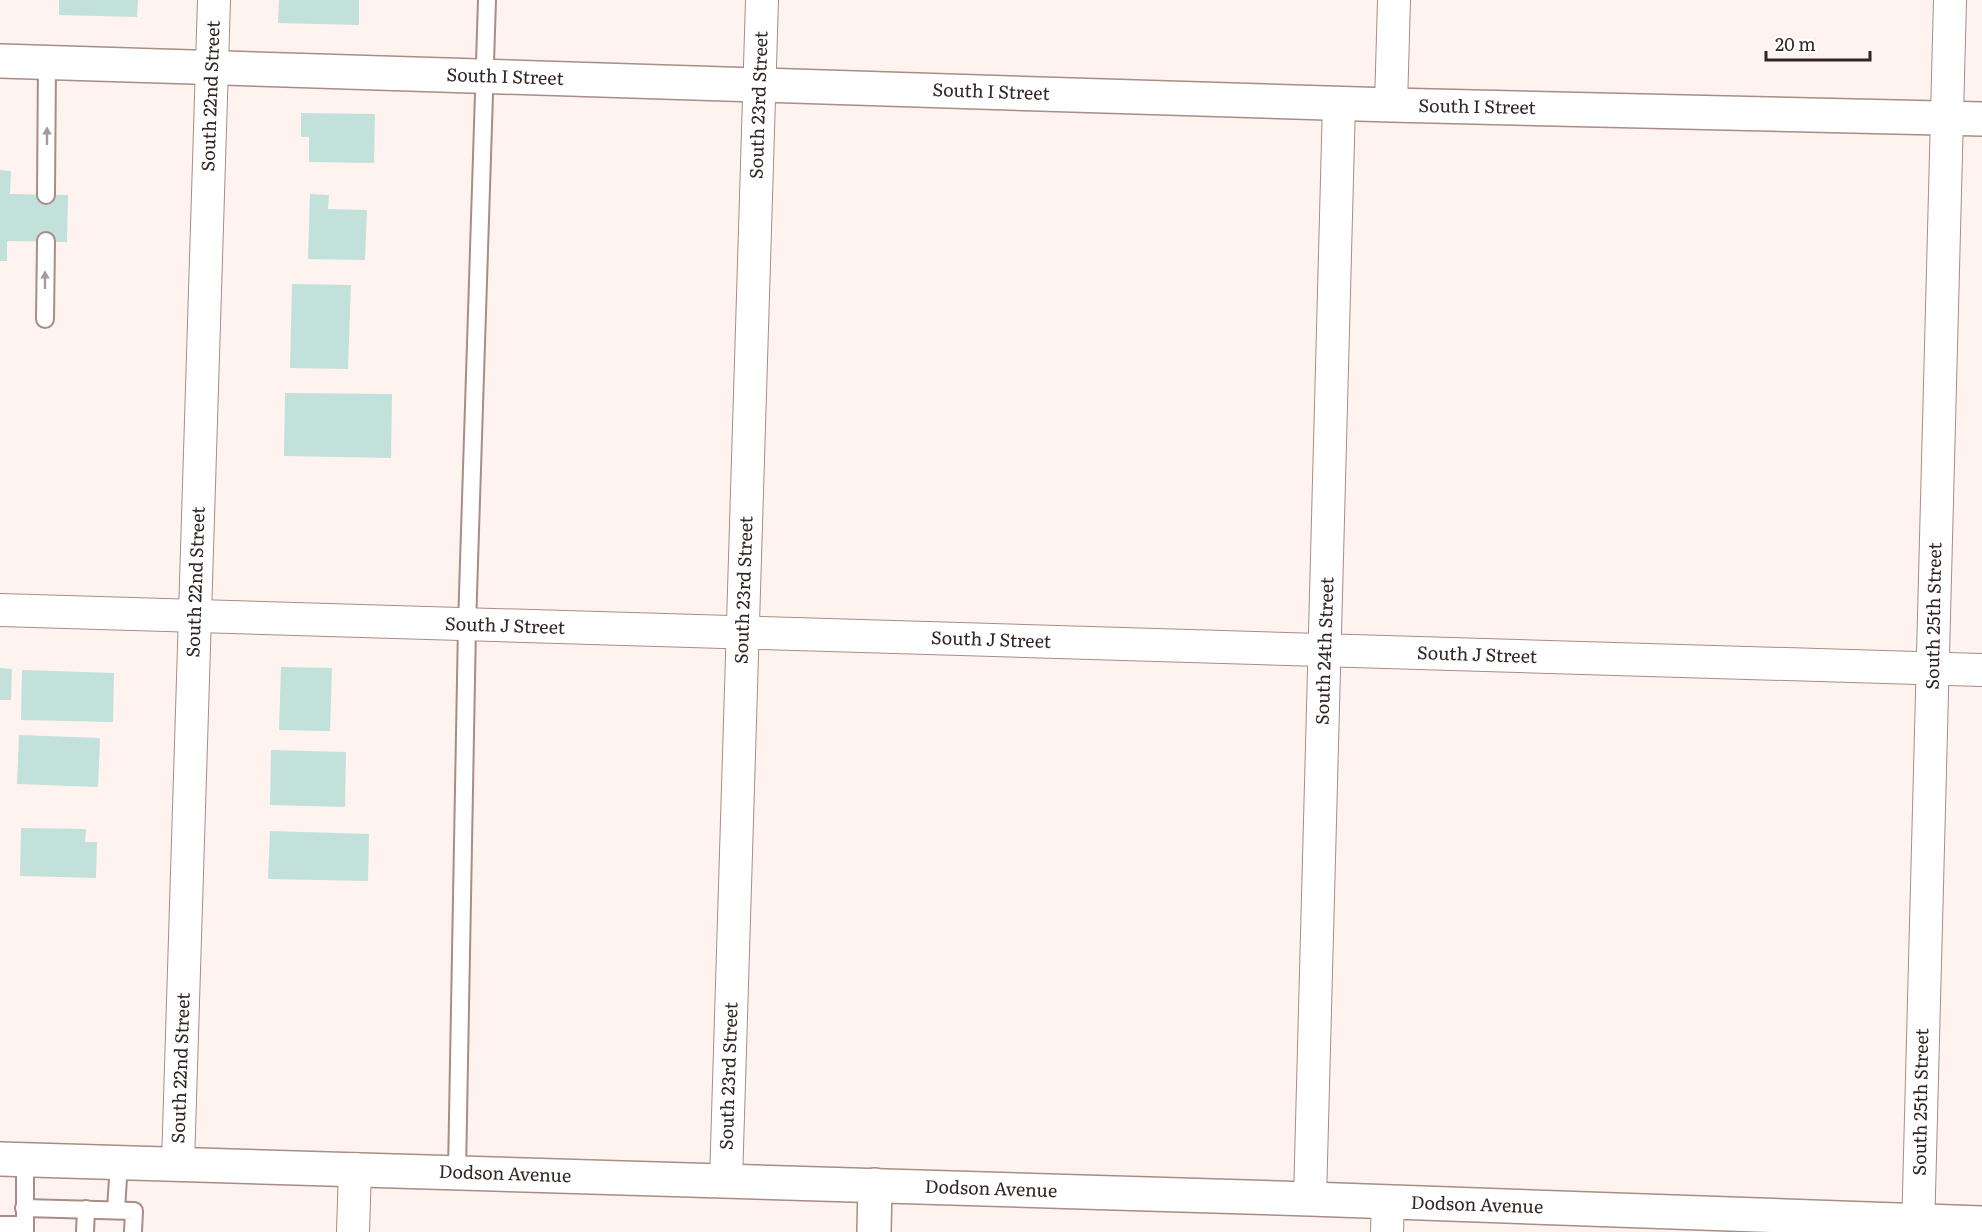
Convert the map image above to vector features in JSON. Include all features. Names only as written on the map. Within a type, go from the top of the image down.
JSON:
[{"type":"street","name":"South 22nd Street","points":[[178,1164],[214,0]]},
{"type":"street","name":"South 23rd Street","points":[[726,1181],[762,0]]},
{"type":"street","points":[[1391,105],[1394,0]]},
{"type":"street","name":"South 25th Street","points":[[1918,1226],[1950,0]]},
{"type":"street","name":"South I Street","points":[[0,61],[1391,105],[1982,119]]},
{"type":"street","name":"South 24th Street","points":[[1311,1199],[1340,103]]},
{"type":"street","name":"South J Street","points":[[0,610],[1982,670]]},
{"type":"street","name":"Dodson Avenue","points":[[13,1159],[1311,1199],[1387,1217],[1918,1226],[1982,1222]]},
{"type":"street","points":[[353,1232],[355,1169]]},
{"type":"street","points":[[874,1232],[875,1185]]},
{"type":"lane","points":[[457,1172],[466,625],[487,0]]},
{"type":"lane","points":[[46,195],[47,62]]},
{"type":"lane","points":[[45,319],[46,242]]},
{"type":"lane","points":[[0,1225],[25,1229],[24,1208],[13,1159]]},
{"type":"lane","points":[[116,1210],[118,1162]]},
{"type":"lane","points":[[24,1208],[134,1211],[133,1232]]},
{"type":"lane","points":[[85,1232],[86,1209]]},
{"type":"building","points":[[59,0],[138,0],[137,17],[59,15]]},
{"type":"building","points":[[279,0],[359,0],[359,25],[278,23]]},
{"type":"building","points":[[301,113],[375,114],[374,163],[309,162],[309,137],[301,137]]},
{"type":"building","points":[[0,170],[11,171],[10,194],[68,195],[67,242],[7,241],[7,261],[0,261]]},
{"type":"building","points":[[310,194],[329,195],[328,209],[367,210],[365,260],[308,259]]},
{"type":"building","points":[[292,284],[351,285],[348,369],[290,368]]},
{"type":"building","points":[[285,393],[392,394],[391,458],[284,456]]},
{"type":"building","points":[[281,667],[332,668],[330,731],[279,730]]},
{"type":"building","points":[[0,668],[12,669],[11,700],[0,700]]},
{"type":"building","points":[[22,670],[114,673],[113,722],[21,720]]},
{"type":"building","points":[[19,735],[100,738],[98,787],[17,784]]},
{"type":"building","points":[[271,750],[346,752],[345,807],[270,805]]},
{"type":"building","points":[[21,828],[86,829],[85,842],[97,842],[96,878],[20,876]]},
{"type":"building","points":[[270,831],[369,834],[368,881],[268,879]]}]
